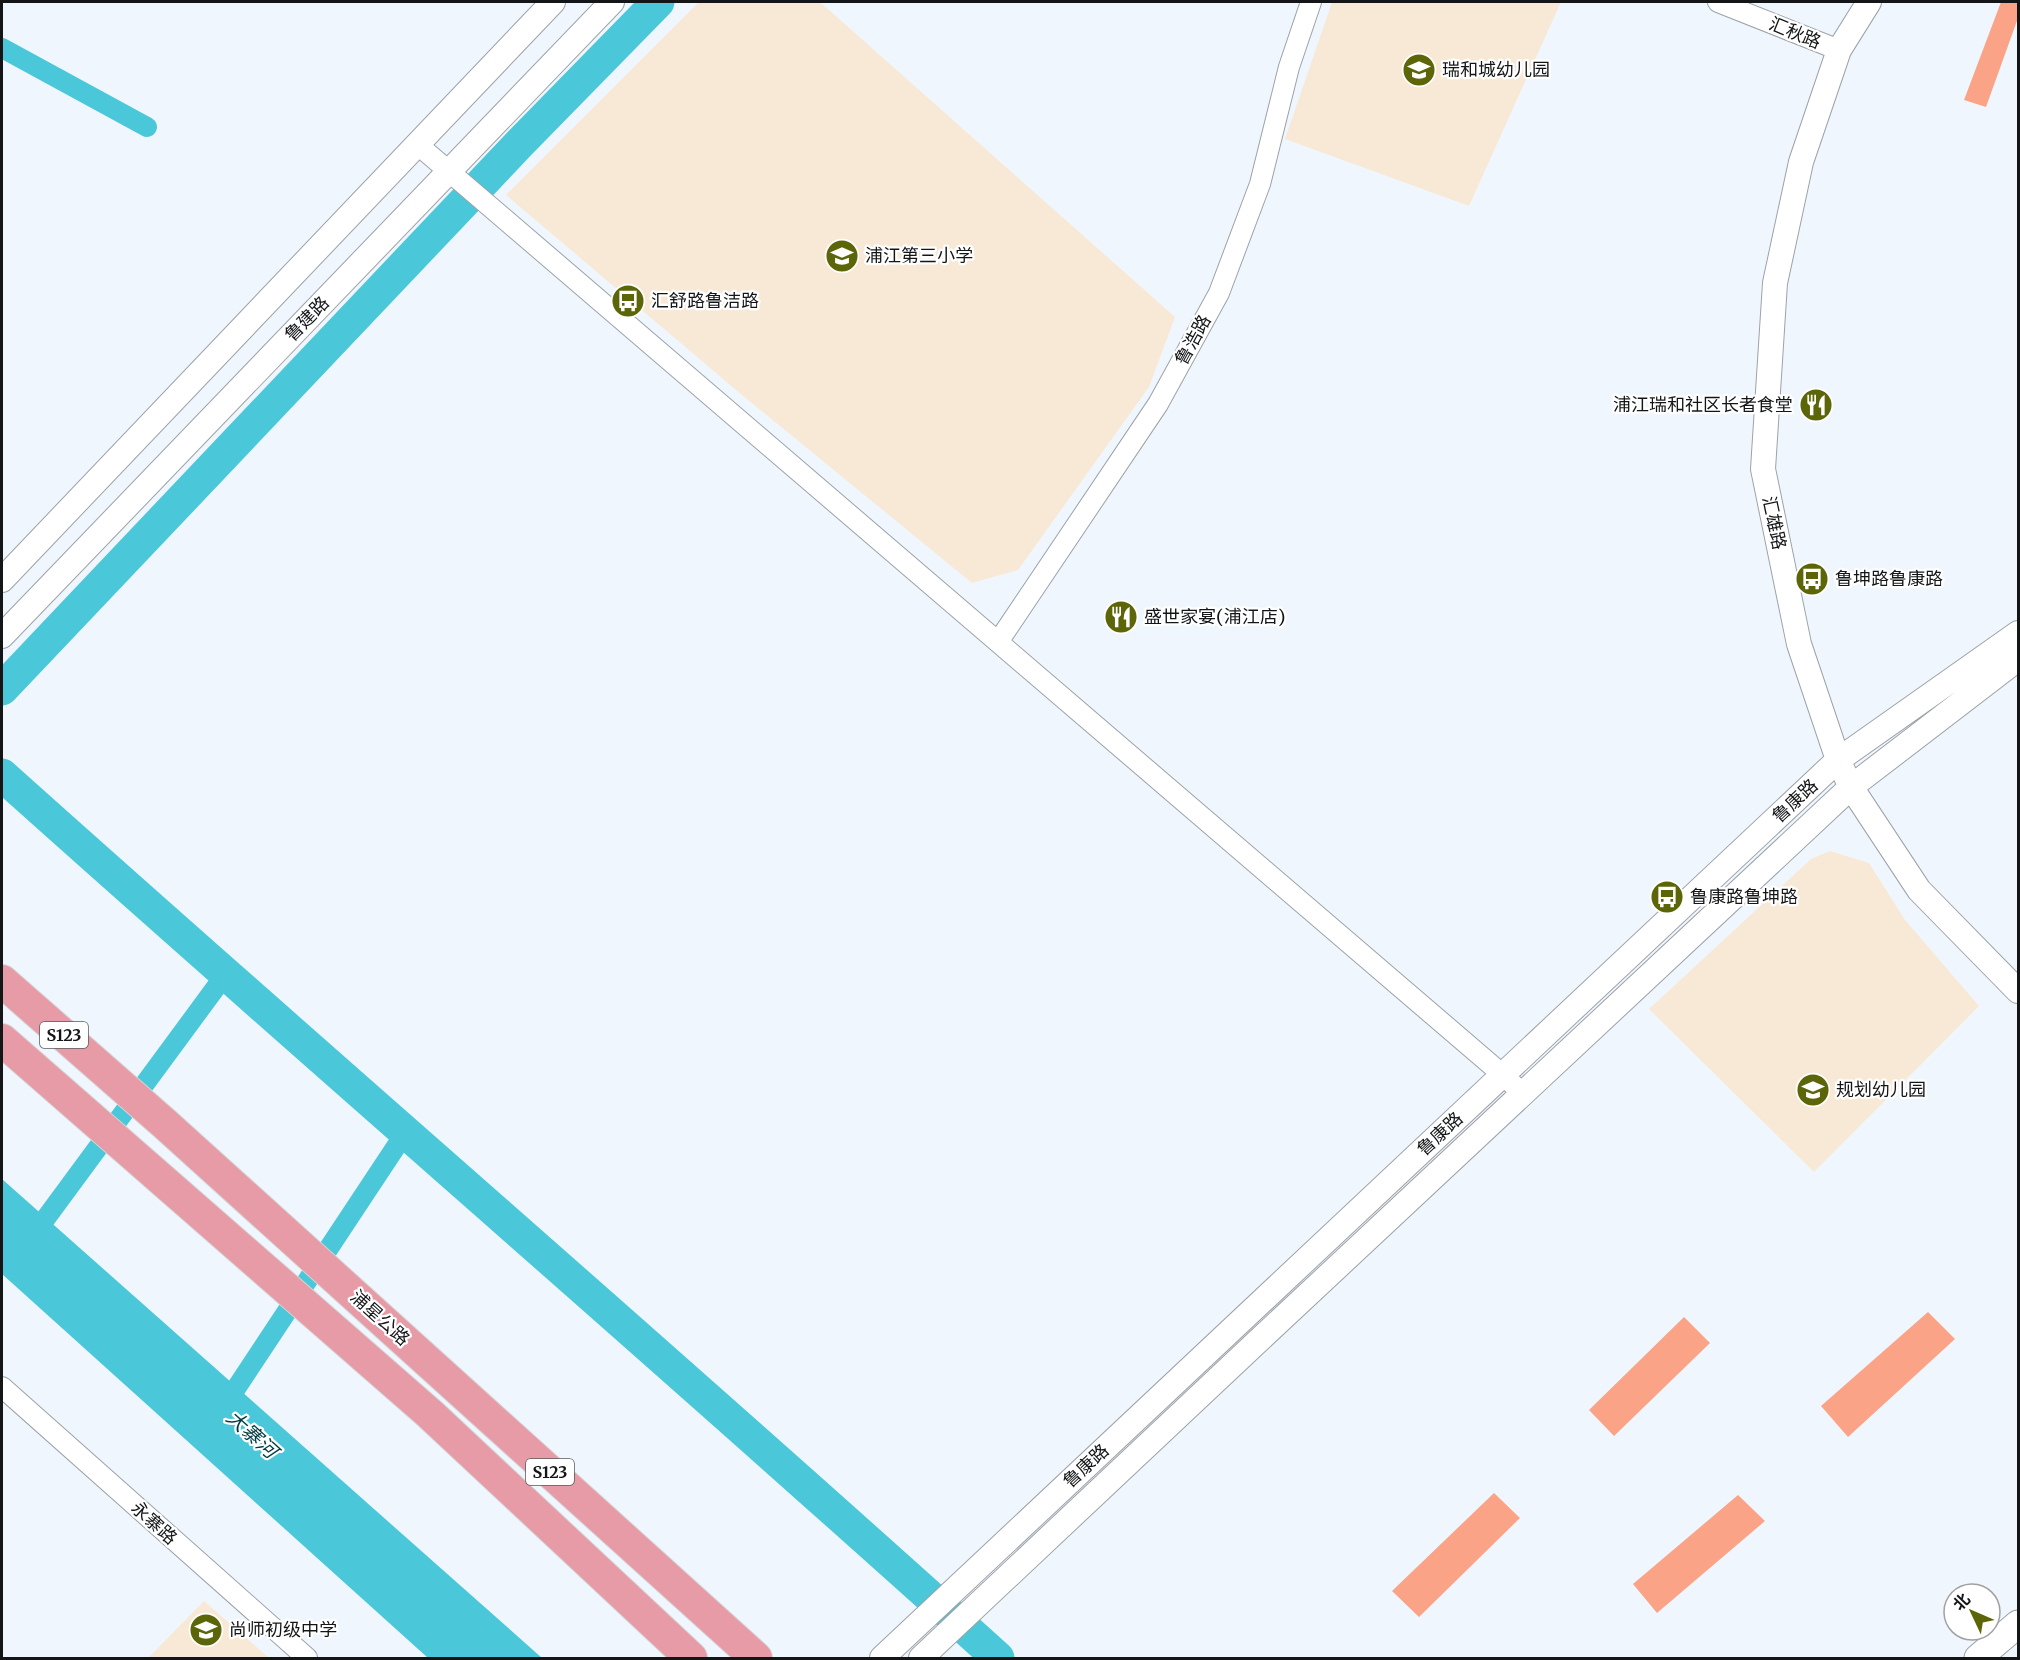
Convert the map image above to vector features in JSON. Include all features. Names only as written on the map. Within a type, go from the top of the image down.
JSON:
[{"type":"main road","name":"浦星公路","points":[[2,981],[303,1248],[756,1659]]},
{"type":"main road","name":"S123","points":[[2,1040],[430,1414],[691,1659]]},
{"type":"main road","points":[[1978,1659],[2019,1624]]},
{"type":"street","points":[[2,580],[553,2]]},
{"type":"street","name":"鲁建路","points":[[2,636],[612,2]]},
{"type":"street","name":"鲁浩路","points":[[998,642],[1158,404],[1219,293],[1260,183],[1289,67],[1311,2]]},
{"type":"street","name":"汇秋路","points":[[1718,2],[1839,50]]},
{"type":"street","name":"汇雄路","points":[[1869,2],[1839,50],[1801,162],[1775,283],[1763,469],[1799,644],[1838,760],[1851,787],[1919,890],[2019,991]]},
{"type":"street","points":[[417,144],[1523,1094]]},
{"type":"street","name":"鲁康路","points":[[882,1659],[1838,760],[2019,633]]},
{"type":"street","name":"鲁康路","points":[[921,1659],[1257,1341],[1851,787],[2019,659]]},
{"type":"street","name":"永寨路","points":[[2,1387],[307,1659]]},
{"type":"shaded area","name":"浦江第三小学","points":[[699,2],[820,2],[1175,317],[1149,387],[1018,570],[972,583],[742,395],[506,195]]},
{"type":"shaded area","name":"瑞和城幼儿园","points":[[1332,2],[1561,2],[1469,206],[1285,139]]},
{"type":"shaded area","name":"规划幼儿园","points":[[1830,851],[1869,863],[1905,920],[1979,1006],[1814,1172],[1649,1009],[1811,859]]},
{"type":"shaded area","name":"尚师初级中学","points":[[204,1601],[269,1658],[148,1658]]},
{"type":"water","name":"大寨河","points":[[2,1179],[542,1658],[428,1658],[2,1274]]},
{"type":"building","points":[[2001,2],[2018,2],[2018,18],[1986,107],[1964,100]]},
{"type":"building","points":[[1928,1312],[1955,1339],[1848,1437],[1821,1406]]},
{"type":"building","points":[[1684,1317],[1710,1343],[1614,1436],[1589,1410]]},
{"type":"building","points":[[1494,1493],[1520,1518],[1419,1617],[1392,1591]]},
{"type":"building","points":[[1738,1495],[1765,1521],[1657,1613],[1633,1584]]},
{"type":"waterway","points":[[2,689],[519,144],[658,2]]},
{"type":"waterway","points":[[2,48],[147,127]]},
{"type":"waterway","points":[[2,775],[998,1658]]},
{"type":"waterway","points":[[32,1237],[225,975]]},
{"type":"waterway","name":"大寨河","points":[[223,1408],[405,1133]]},
{"type":"place","name":"瑞和城幼儿园","points":[[1419,70]]},
{"type":"place","name":"浦江第三小学","points":[[842,256]]},
{"type":"place","name":"汇舒路鲁洁路","points":[[628,301]]},
{"type":"place","name":"浦江瑞和社区长者食堂","points":[[1816,405]]},
{"type":"place","name":"鲁坤路鲁康路","points":[[1812,579]]},
{"type":"place","name":"盛世家宴(浦江店)","points":[[1121,617]]},
{"type":"place","name":"鲁康路鲁坤路","points":[[1667,897]]},
{"type":"place","name":"规划幼儿园","points":[[1813,1090]]},
{"type":"place","name":"尚师初级中学","points":[[206,1630]]}]
